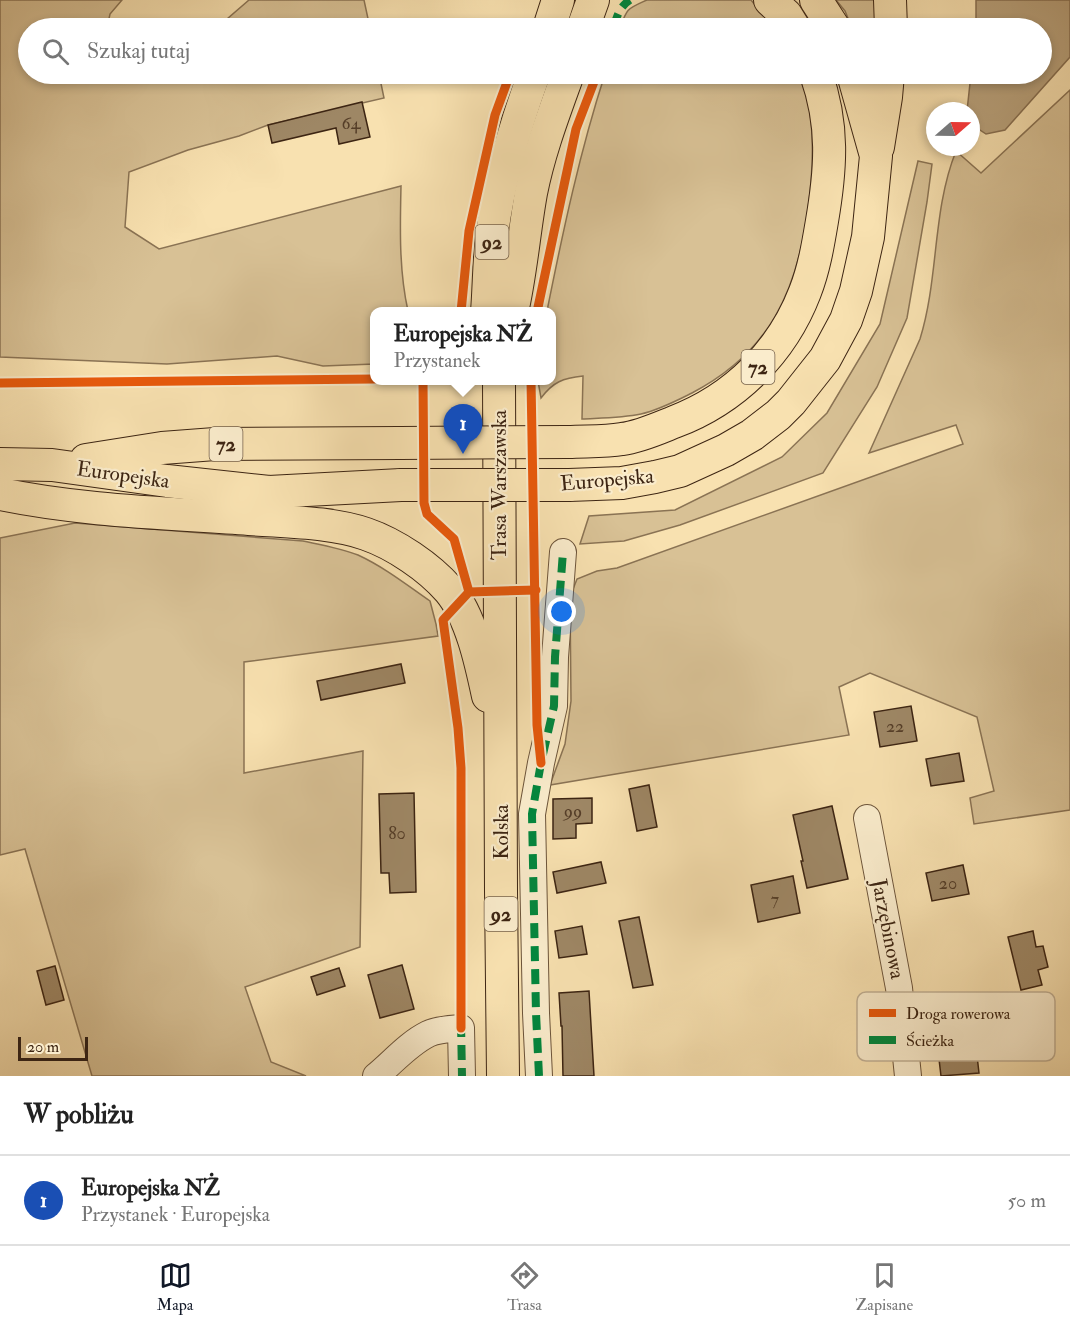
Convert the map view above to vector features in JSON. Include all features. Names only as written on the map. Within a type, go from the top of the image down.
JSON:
[{"type":"main road","points":[[552,18],[558,0]]},
{"type":"main road","points":[[587,18],[593,0]]},
{"type":"main road","points":[[770,0],[788,18]]},
{"type":"main road","points":[[816,0],[828,18]]},
{"type":"main road","points":[[890,0],[891,18]]},
{"type":"main road","name":"92","points":[[487,307],[492,236],[503,173],[513,134],[530,84]]},
{"type":"main road","name":"92","points":[[513,307],[533,183],[564,84]]},
{"type":"main road","name":"Europejska","points":[[52,465],[162,448],[214,444],[568,442],[624,439],[663,427],[700,411],[734,389],[762,363],[783,337],[806,291],[817,252],[825,208],[830,147],[826,111],[819,84]]},
{"type":"main road","name":"Europejska","points":[[0,464],[52,465],[269,492],[401,485],[622,483],[680,471],[726,450],[752,435],[778,415],[825,359],[846,320],[856,291],[868,237],[876,156],[856,84]]},
{"type":"main road","points":[[876,156],[887,84]]},
{"type":"main road","name":"Trasa Warszawska","points":[[499,385],[500,589]]},
{"type":"main road","points":[[0,494],[69,506],[322,526],[367,534],[388,544],[412,558],[434,575],[450,591],[462,612],[474,640],[501,753]]},
{"type":"main road","name":"Kolska","points":[[500,589],[503,1076]]},
{"type":"street","points":[[539,1076],[532,814],[554,706],[555,657],[563,552]]},
{"type":"street","name":"Jarzębinowa","points":[[867,818],[899,992]]},
{"type":"street","points":[[376,1076],[429,1033],[461,1028],[462,1076]]},
{"type":"street","name":"Jarzębinowa","points":[[906,1061],[908,1076]]},
{"type":"shaded area","points":[[0,0],[122,0],[109,18],[18,18],[18,84],[381,84],[384,98],[268,125],[239,136],[188,150],[129,172],[125,227],[159,249],[401,186],[400,233],[407,307],[370,307],[370,364],[323,366],[277,356],[167,364],[0,357]]},
{"type":"shaded area","points":[[249,0],[364,0],[368,18],[228,18]]},
{"type":"shaded area","points":[[647,0],[751,0],[766,18],[623,18],[635,5]]},
{"type":"shaded area","points":[[836,0],[881,0],[882,18],[848,18]]},
{"type":"shaded area","points":[[976,0],[1070,0],[1070,57],[1052,77],[1052,18],[976,18]]},
{"type":"shaded area","points":[[602,84],[803,84],[810,113],[812,168],[808,209],[796,267],[775,317],[760,339],[719,377],[667,405],[634,415],[582,419],[583,376],[556,384],[556,307],[548,307],[588,132]]},
{"type":"shaded area","points":[[970,84],[1046,84],[1005,130],[986,134],[980,130],[980,102],[968,102]]},
{"type":"shaded area","points":[[1070,90],[1070,810],[974,824],[970,798],[994,791],[977,717],[870,673],[839,687],[849,735],[550,785],[565,744],[571,701],[570,597],[577,579],[597,571],[617,568],[963,444],[956,425],[869,453],[920,339],[930,292],[943,197],[954,156],[962,156],[981,173]]},
{"type":"shaded area","points":[[918,161],[932,164],[907,318],[877,387],[823,473],[680,525],[624,541],[580,544],[589,516],[675,510],[782,457],[827,413],[880,324]]},
{"type":"shaded area","points":[[539,385],[554,385],[550,388],[541,398]]},
{"type":"shaded area","points":[[75,523],[303,541],[324,545],[368,560],[430,601],[438,636],[244,662],[244,773],[363,751],[360,947],[245,987],[271,1062],[306,1076],[92,1076],[25,849],[0,855],[0,538]]},
{"type":"building","points":[[362,102],[370,137],[339,144],[336,128],[272,143],[268,125]]},
{"type":"building","points":[[401,664],[405,683],[321,700],[317,681]]},
{"type":"building","points":[[911,706],[917,741],[880,747],[874,712]]},
{"type":"building","points":[[959,753],[964,781],[931,786],[926,759]]},
{"type":"building","points":[[649,785],[657,827],[637,831],[629,789]]},
{"type":"building","points":[[414,793],[416,892],[390,893],[389,873],[381,873],[379,794]]},
{"type":"building","points":[[592,798],[592,823],[576,824],[576,838],[553,839],[553,799]]},
{"type":"building","points":[[832,806],[848,879],[807,888],[793,815]]},
{"type":"building","points":[[601,862],[606,883],[557,893],[553,872]]},
{"type":"building","points":[[963,865],[969,894],[932,901],[926,873]]},
{"type":"building","points":[[793,876],[800,913],[758,922],[751,885]]},
{"type":"building","points":[[639,917],[653,985],[633,988],[619,921]]},
{"type":"building","points":[[582,926],[587,954],[559,958],[555,931]]},
{"type":"building","points":[[1033,931],[1036,947],[1043,946],[1048,967],[1038,970],[1042,985],[1021,990],[1008,937]]},
{"type":"building","points":[[402,965],[414,1009],[380,1018],[368,975]]},
{"type":"building","points":[[55,966],[64,1000],[46,1005],[37,971]]},
{"type":"building","points":[[339,968],[345,986],[317,995],[311,977]]},
{"type":"building","points":[[589,991],[594,1076],[563,1076],[559,993]]},
{"type":"building","points":[[939,1061],[978,1061],[979,1073],[941,1076]]},
{"type":"marked path","points":[[616,18],[630,0]]},
{"type":"marked path","points":[[539,1076],[532,814],[554,706],[555,657],[563,552]]},
{"type":"marked path","points":[[461,1022],[462,1076]]},
{"type":"cycle path","points":[[461,307],[469,231],[495,115],[506,84]]},
{"type":"cycle path","points":[[538,307],[576,129],[593,84]]},
{"type":"cycle path","points":[[0,383],[370,379]]},
{"type":"cycle path","points":[[423,385],[424,503],[427,514],[454,539],[469,592]]},
{"type":"cycle path","points":[[531,385],[537,725],[541,763]]},
{"type":"cycle path","points":[[461,1028],[461,768],[458,728],[443,620],[469,592],[536,590]]},
{"type":"place","name":"Europejska NŻ","points":[[463,454]]}]
